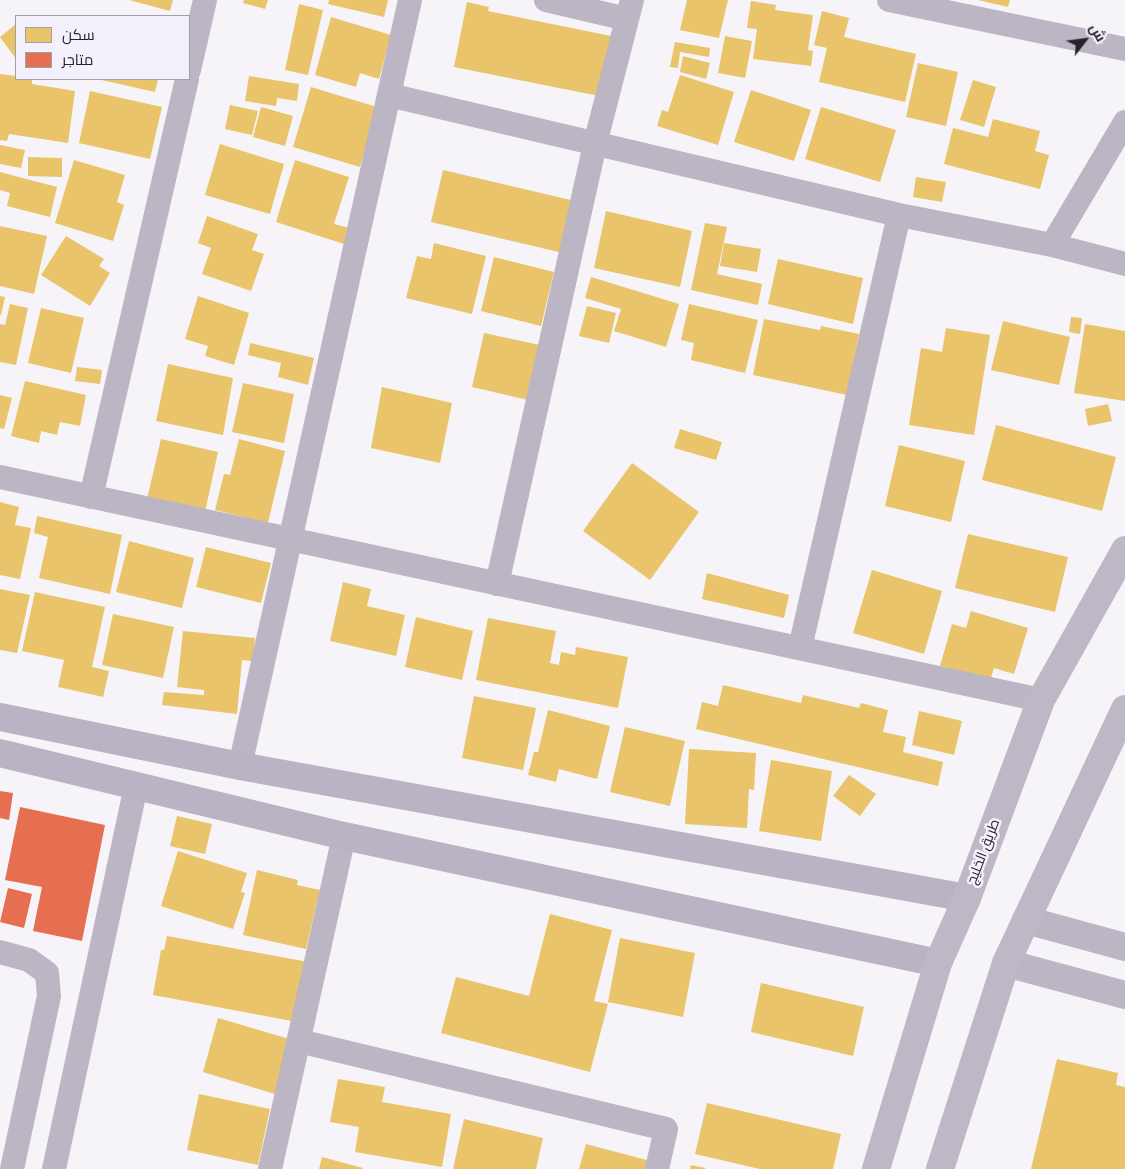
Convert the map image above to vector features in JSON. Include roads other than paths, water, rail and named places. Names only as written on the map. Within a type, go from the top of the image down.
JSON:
[{"type":"main road","name":"طريق الخليج","points":[[876,1169],[938,964],[967,898],[1041,700],[1125,550]]},
{"type":"main road","points":[[940,1169],[1006,963],[1125,709]]},
{"type":"main road","points":[[0,717],[240,766],[967,898]]},
{"type":"main road","points":[[0,753],[344,836],[938,964]]},
{"type":"street","points":[[190,66],[205,0]]},
{"type":"street","points":[[240,766],[292,540],[410,0]]},
{"type":"street","points":[[497,584],[595,144],[629,10],[546,0]]},
{"type":"street","points":[[889,0],[1125,49]]},
{"type":"street","points":[[91,497],[187,80]]},
{"type":"street","points":[[389,95],[899,215],[1052,245],[1125,264]]},
{"type":"street","points":[[1052,245],[1125,122]]},
{"type":"street","points":[[800,648],[899,215]]},
{"type":"street","points":[[0,477],[1041,700]]},
{"type":"street","points":[[54,1169],[136,786]]},
{"type":"street","points":[[270,1169],[344,836]]},
{"type":"street","points":[[1026,920],[1125,947]]},
{"type":"street","points":[[0,952],[29,960],[47,973],[49,996],[9,1162]]},
{"type":"street","points":[[1006,963],[1125,995]]},
{"type":"street","points":[[299,1041],[666,1129],[657,1169]]}]
